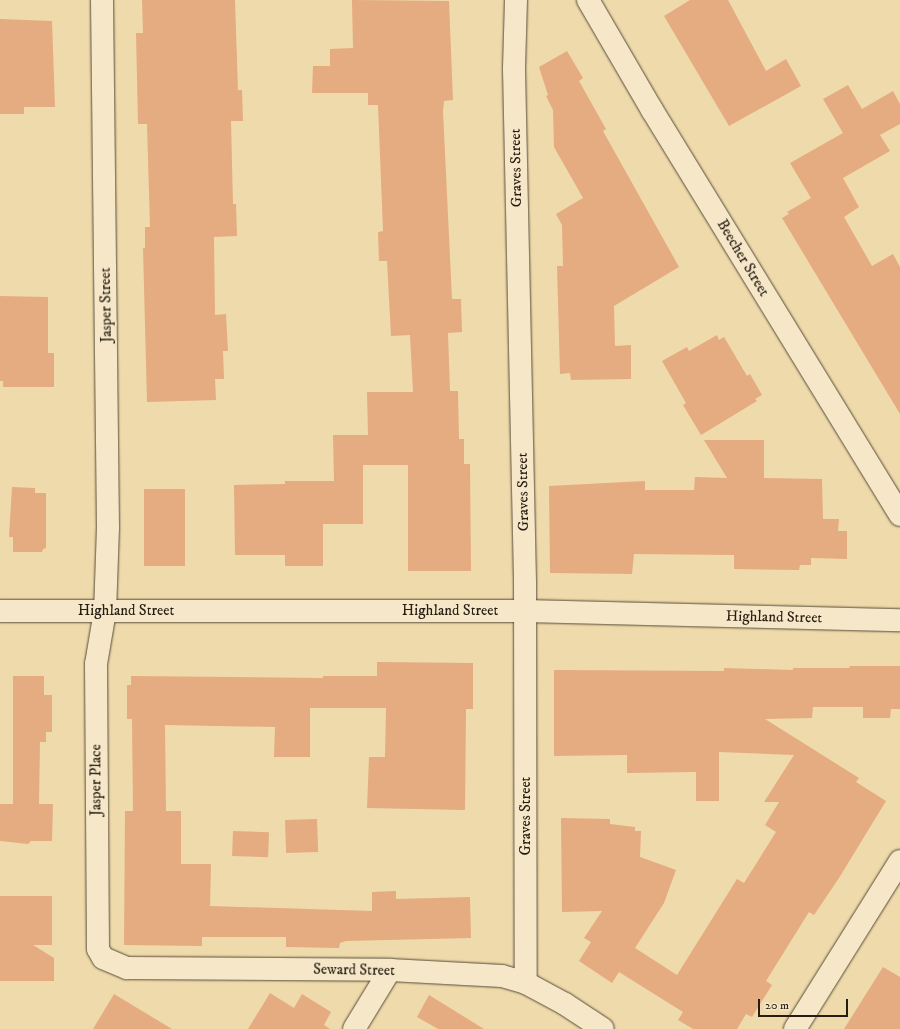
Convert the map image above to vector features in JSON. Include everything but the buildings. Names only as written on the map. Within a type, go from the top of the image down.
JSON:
[{"type":"street","name":"Jasper Street","points":[[102,0],[108,527],[105,611]]},
{"type":"street","name":"Graves Street","points":[[516,0],[514,68],[525,612],[526,983]]},
{"type":"street","name":"Beecher Street","points":[[588,0],[657,117],[900,515]]},
{"type":"street","name":"Highland Street","points":[[0,611],[525,612],[900,620]]},
{"type":"street","name":"Jasper Place","points":[[98,949],[96,664],[105,611]]},
{"type":"street","points":[[795,1029],[900,861]]},
{"type":"street","name":"Seward Street","points":[[98,949],[103,958],[127,968],[390,970],[502,976],[526,983],[565,1004],[603,1029]]},
{"type":"street","points":[[354,1029],[390,970]]}]
